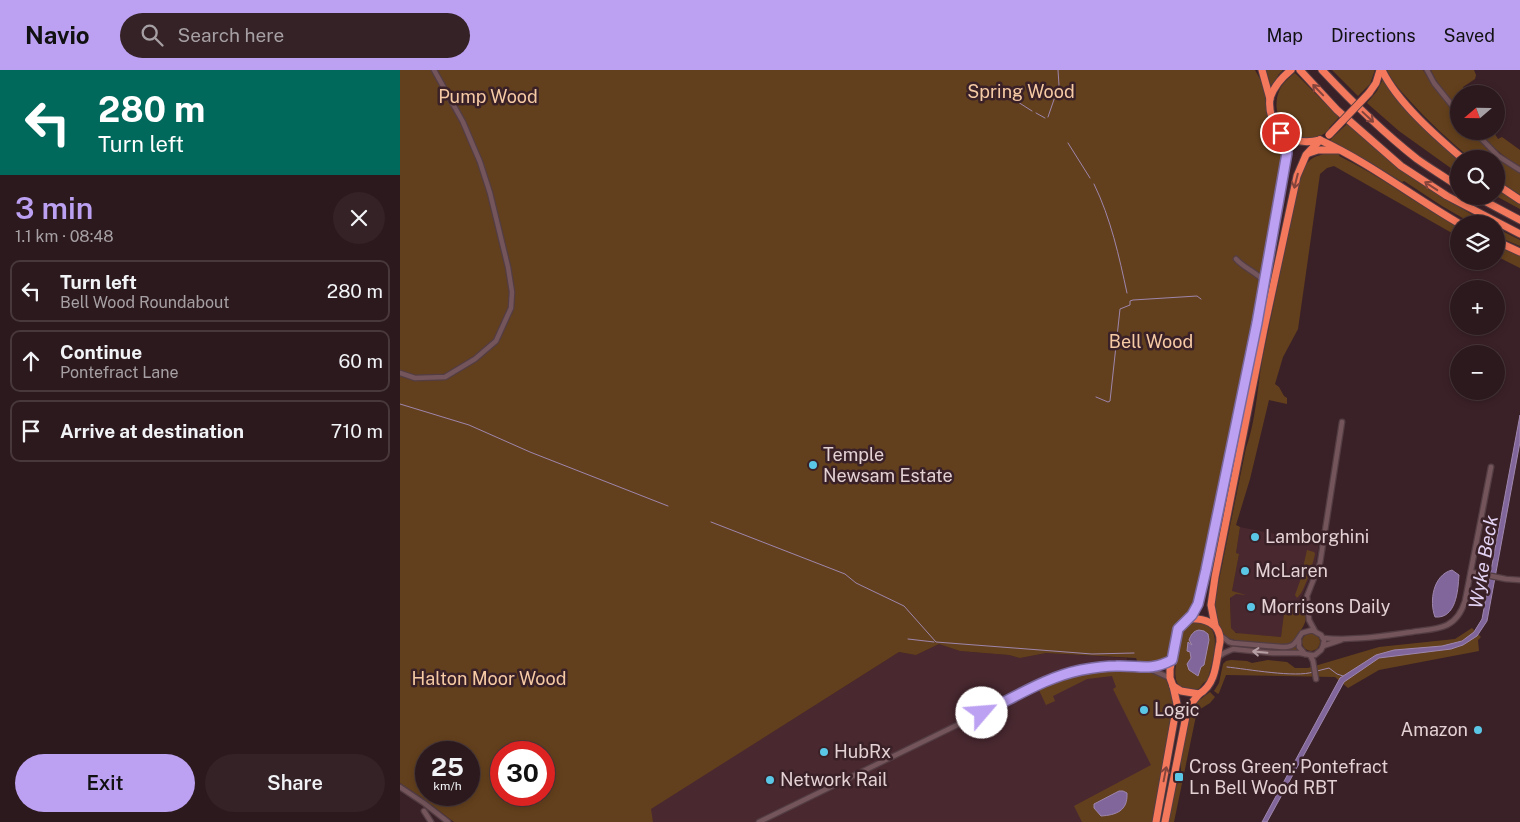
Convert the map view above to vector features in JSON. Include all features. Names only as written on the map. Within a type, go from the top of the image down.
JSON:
[{"type":"highway","points":[[1156,822],[1176,717],[1177,704],[1170,678],[1170,669],[1178,629],[1192,615],[1198,604],[1267,270],[1287,153],[1285,141],[1270,112],[1270,100],[1262,70]]},
{"type":"highway","points":[[1270,100],[1276,85],[1291,70]]},
{"type":"highway","points":[[1300,70],[1337,110],[1401,166],[1447,196],[1520,234]]},
{"type":"highway","points":[[1322,70],[1379,127],[1419,160],[1450,181]]},
{"type":"highway","points":[[1281,133],[1300,142],[1320,140],[1329,135],[1368,94],[1380,76],[1381,70]]},
{"type":"highway","points":[[1381,70],[1390,85],[1410,108],[1453,150]]},
{"type":"highway","points":[[1320,140],[1368,165],[1450,218]]},
{"type":"highway","points":[[1165,822],[1186,716],[1190,705],[1199,694],[1210,686],[1217,658],[1220,635],[1215,625],[1211,605],[1215,577],[1264,329],[1297,176],[1306,155],[1320,140]]},
{"type":"highway","points":[[1306,155],[1318,150],[1341,150]]},
{"type":"highway","points":[[1505,190],[1520,200]]},
{"type":"highway","points":[[1492,205],[1520,220]]},
{"type":"highway","points":[[1505,245],[1520,252]]},
{"type":"highway","points":[[1187,619],[1199,618],[1208,620],[1215,625]]},
{"type":"highway","points":[[1173,686],[1181,691],[1199,694]]},
{"type":"street","points":[[400,373],[414,378],[445,377],[475,359],[496,341],[511,308],[512,292],[501,235],[480,162],[462,122],[434,70]]},
{"type":"street","points":[[1427,70],[1434,83],[1450,103]]},
{"type":"street","points":[[1483,140],[1498,156],[1520,170]]},
{"type":"street","points":[[1236,259],[1264,282]]},
{"type":"street","points":[[1254,272],[1267,270]]},
{"type":"street","points":[[1342,422],[1320,563],[1306,596],[1309,620],[1323,638],[1342,640],[1377,637],[1446,625],[1454,620],[1461,612],[1465,601],[1491,466]]},
{"type":"street","points":[[1471,572],[1520,580]]},
{"type":"street","points":[[1220,635],[1229,642],[1234,643],[1282,648],[1289,647],[1304,632],[1309,620]]},
{"type":"street","points":[[1304,632],[1315,630]]},
{"type":"street","points":[[1314,668],[1323,646],[1323,638]]},
{"type":"street","points":[[1298,640],[1301,650],[1308,655],[1316,678]]},
{"type":"street","points":[[1323,646],[1342,640]]},
{"type":"street","points":[[1217,658],[1233,649],[1308,655],[1319,653]]},
{"type":"street","points":[[760,822],[1045,682],[1070,673],[1097,668],[1116,666],[1148,668],[1162,665],[1172,660]]},
{"type":"street","points":[[1148,668],[1170,678]]},
{"type":"street","points":[[400,787],[448,822]]},
{"type":"street","points":[[424,811],[432,822],[439,815]]},
{"type":"shaded area","points":[[1520,415],[1520,442],[1487,621],[1477,636],[1463,645],[1451,649],[1379,658],[1344,682],[1267,822],[1262,822],[1340,678],[1376,655],[1394,650],[1442,646],[1462,641],[1474,632],[1482,619]]},
{"type":"shaded area","points":[[1240,527],[1319,543],[1316,563],[1301,598],[1301,606],[1285,605],[1281,637],[1240,634],[1231,628],[1230,601],[1239,554],[1236,553]]},
{"type":"shaded area","points":[[1452,570],[1459,575],[1457,596],[1452,609],[1447,614],[1435,617],[1432,604],[1434,589],[1440,577]]},
{"type":"shaded area","points":[[1199,630],[1208,634],[1209,640],[1204,665],[1201,667],[1198,676],[1189,670],[1187,664],[1191,658],[1190,652],[1187,651],[1188,642],[1192,645],[1189,640],[1191,636]]},
{"type":"shaded area","points":[[939,644],[960,651],[1009,655],[1020,658],[1046,653],[1127,658],[1125,681],[1163,698],[1143,822],[653,822],[650,809],[899,652],[916,655]]},
{"type":"shaded area","points":[[1119,791],[1127,793],[1127,799],[1123,808],[1112,815],[1101,816],[1094,808],[1094,804]]},
{"type":"green space","name":"Temple Newsam Estate","points":[[400,70],[1255,70],[1260,79],[1262,79],[1267,114],[1271,125],[1282,143],[1284,159],[1245,368],[1197,598],[1190,611],[1174,626],[1165,658],[1155,663],[1139,665],[1136,658],[1046,653],[1020,658],[1009,655],[960,651],[939,644],[916,655],[899,652],[651,809],[653,822],[454,822],[433,806],[480,806],[480,741],[415,741],[415,793],[400,783]]},
{"type":"green space","points":[[1266,70],[1283,70],[1271,86]]},
{"type":"green space","points":[[1332,70],[1375,70],[1370,84],[1358,96]]},
{"type":"green space","points":[[1387,70],[1423,70],[1450,107],[1450,140],[1479,140],[1488,150],[1461,150],[1440,131],[1417,109],[1392,79]]},
{"type":"green space","points":[[1431,70],[1474,70],[1476,75],[1475,79],[1466,85],[1450,85],[1450,99]]},
{"type":"green space","points":[[1295,73],[1339,117],[1327,132],[1319,136],[1299,138],[1299,136],[1286,128],[1278,116],[1278,94],[1281,87]]},
{"type":"green space","points":[[1383,79],[1450,150],[1450,168],[1399,131],[1367,103],[1377,91]]},
{"type":"green space","points":[[1347,124],[1415,178],[1450,201],[1450,205],[1456,205],[1473,215],[1458,215],[1404,181],[1402,182],[1368,161],[1329,141]]},
{"type":"green space","points":[[1505,139],[1520,150],[1520,166],[1505,156],[1505,150],[1497,150],[1486,140]]},
{"type":"green space","points":[[1332,151],[1340,154],[1339,156],[1370,172],[1450,223],[1450,232],[1334,166],[1327,168],[1320,174],[1298,329],[1283,357],[1275,384],[1287,398],[1287,404],[1269,400],[1250,479],[1236,525],[1240,527],[1236,553],[1239,554],[1232,591],[1246,595],[1236,594],[1230,598],[1231,628],[1236,633],[1281,637],[1285,605],[1303,607],[1306,619],[1297,637],[1289,644],[1241,642],[1227,639],[1224,635],[1215,614],[1214,605],[1252,427],[1262,361],[1301,173],[1308,163],[1317,156]]},
{"type":"green space","points":[[1505,164],[1520,173],[1520,195],[1505,185]]},
{"type":"green space","points":[[1505,193],[1520,203],[1520,209],[1505,201]]},
{"type":"green space","points":[[1505,232],[1520,240],[1520,246],[1505,240]]},
{"type":"green space","points":[[1505,249],[1520,255],[1520,268],[1505,260]]},
{"type":"green space","points":[[1307,550],[1315,554],[1305,585],[1297,598],[1295,595]]},
{"type":"green space","points":[[1195,622],[1205,624],[1211,629],[1215,644],[1208,680],[1197,690],[1189,690],[1179,685],[1175,674],[1182,633],[1187,626]]},
{"type":"green space","points":[[1472,628],[1481,637],[1478,640],[1479,651],[1379,670],[1348,688],[1335,677],[1226,675],[1219,693],[1214,691],[1219,683],[1223,664],[1226,661],[1247,661],[1252,663],[1268,660],[1287,662],[1295,668],[1308,668],[1379,647],[1455,639]]},
{"type":"green space","points":[[1311,633],[1317,636],[1320,642],[1317,648],[1311,651],[1305,648],[1302,642],[1305,636]]},
{"type":"green space","points":[[1230,644],[1284,650],[1296,645],[1298,650],[1281,651],[1230,647]]},
{"type":"green space","points":[[1097,668],[1148,668],[1170,678],[1176,694],[1156,822],[1082,822],[1074,806],[1151,765],[1113,689],[1116,687],[1112,676],[1087,679],[1053,696],[1055,701],[1046,705],[1037,686]]},
{"type":"green space","points":[[1210,692],[1215,697],[1210,703],[1197,711],[1174,822],[1168,822],[1174,792],[1179,780],[1181,759],[1191,710],[1198,701]]},
{"type":"waterway","points":[[1048,117],[1059,85],[1058,70]]},
{"type":"waterway","points":[[996,88],[1032,111]]},
{"type":"waterway","points":[[1036,113],[1045,118]]},
{"type":"waterway","points":[[1068,143],[1090,178]]},
{"type":"waterway","points":[[1094,184],[1110,224],[1127,293]]},
{"type":"waterway","points":[[1096,397],[1108,402],[1110,401],[1120,309],[1130,305],[1130,301],[1133,300],[1197,296],[1201,299]]},
{"type":"waterway","points":[[400,404],[469,425],[530,452],[668,506]]},
{"type":"waterway","points":[[711,522],[845,574],[856,583],[904,606],[936,642],[1092,654],[1134,653]]},
{"type":"waterway","points":[[908,639],[934,642]]},
{"type":"waterway","points":[[1227,667],[1284,674],[1313,672]]},
{"type":"waterway","points":[[1317,671],[1329,668],[1343,676]]},
{"type":"place","name":"Temple Newsam Estate","points":[[813,465]]},
{"type":"place","name":"Lamborghini","points":[[1255,537]]},
{"type":"place","name":"McLaren","points":[[1245,571]]},
{"type":"place","name":"Morrisons Daily","points":[[1251,607]]},
{"type":"place","name":"Logic","points":[[1144,710]]},
{"type":"place","name":"Amazon","points":[[1478,730]]},
{"type":"place","name":"HubRx","points":[[824,752]]},
{"type":"place","name":"Cross Green: Pontefract Ln Bell Wood RBT","points":[[1179,777]]},
{"type":"place","name":"Network Rail","points":[[770,780]]},
{"type":"route","points":[[982,713],[1045,682],[1070,673],[1116,666],[1148,668],[1162,665],[1172,660],[1178,629],[1196,610],[1206,570],[1257,323],[1287,153],[1285,141],[1281,133]]},
{"type":"park label","name":"Spring Wood","points":[[1021,92]]},
{"type":"park label","name":"Pump Wood","points":[[488,97]]},
{"type":"park label","name":"Bell Wood","points":[[1151,342]]},
{"type":"park label","name":"Halton Moor Wood","points":[[489,679]]},
{"type":"water label","name":"Wyke Beck","points":[[1483,562]]}]
